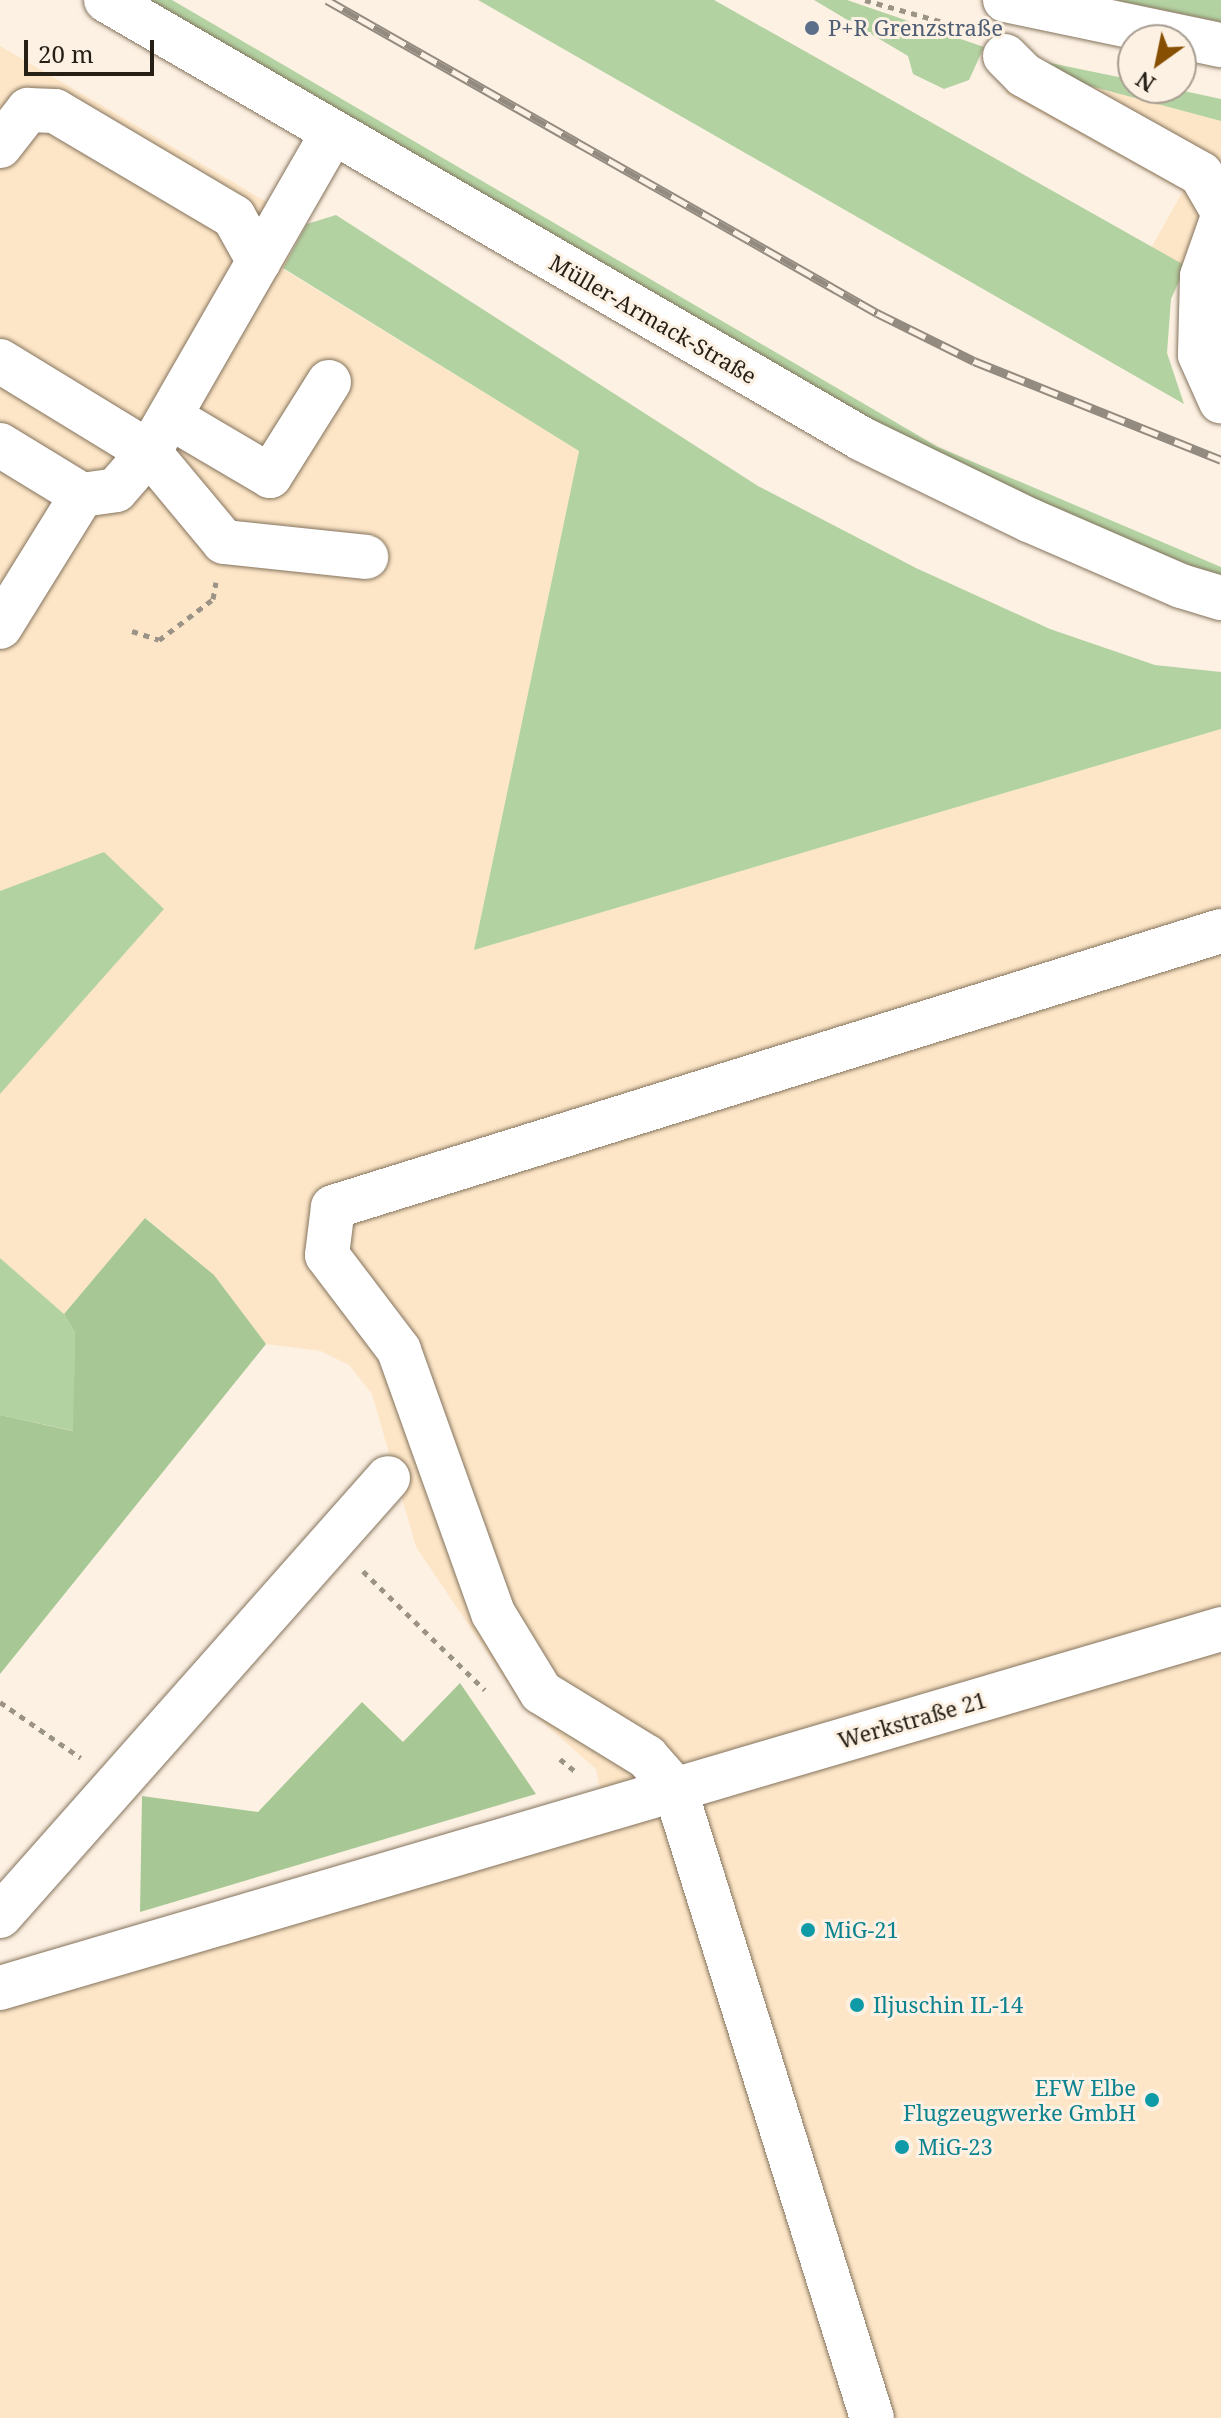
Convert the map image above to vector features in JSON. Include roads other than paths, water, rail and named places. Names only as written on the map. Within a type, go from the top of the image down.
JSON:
[{"type":"street","name":"Müller-Armack-Straße","points":[[106,0],[862,439],[1029,520],[1181,586],[1221,598]]},
{"type":"street","points":[[1005,0],[1221,45]]},
{"type":"street","points":[[1005,56],[1024,75],[1201,174],[1221,208]]},
{"type":"street","points":[[0,146],[28,110],[55,111],[234,217],[259,262]]},
{"type":"street","points":[[0,445],[82,495],[116,490],[160,435],[333,132]]},
{"type":"street","points":[[1221,222],[1202,276],[1200,355],[1221,402]]},
{"type":"street","points":[[0,361],[160,435],[270,476],[329,382]]},
{"type":"street","points":[[160,435],[224,542],[366,557]]},
{"type":"street","points":[[0,627],[82,495]]},
{"type":"street","points":[[872,2418],[675,1789],[647,1757],[541,1692],[493,1613],[399,1350],[327,1255],[333,1207],[1221,931]]},
{"type":"street","points":[[0,1916],[388,1478]]},
{"type":"street","name":"Werkstraße 21","points":[[0,1988],[597,1799],[675,1789],[1221,1629]]},
{"type":"railway","points":[[327,0],[877,313],[974,361],[1221,460]]},
{"type":"place","name":"P+R Grenzstraße","points":[[812,28]]},
{"type":"place","name":"MiG-21","points":[[808,1930]]},
{"type":"place","name":"Iljuschin IL-14","points":[[857,2005]]},
{"type":"place","name":"EFW Elbe Flugzeugwerke GmbH","points":[[1152,2100]]},
{"type":"place","name":"MiG-23","points":[[902,2147]]}]
